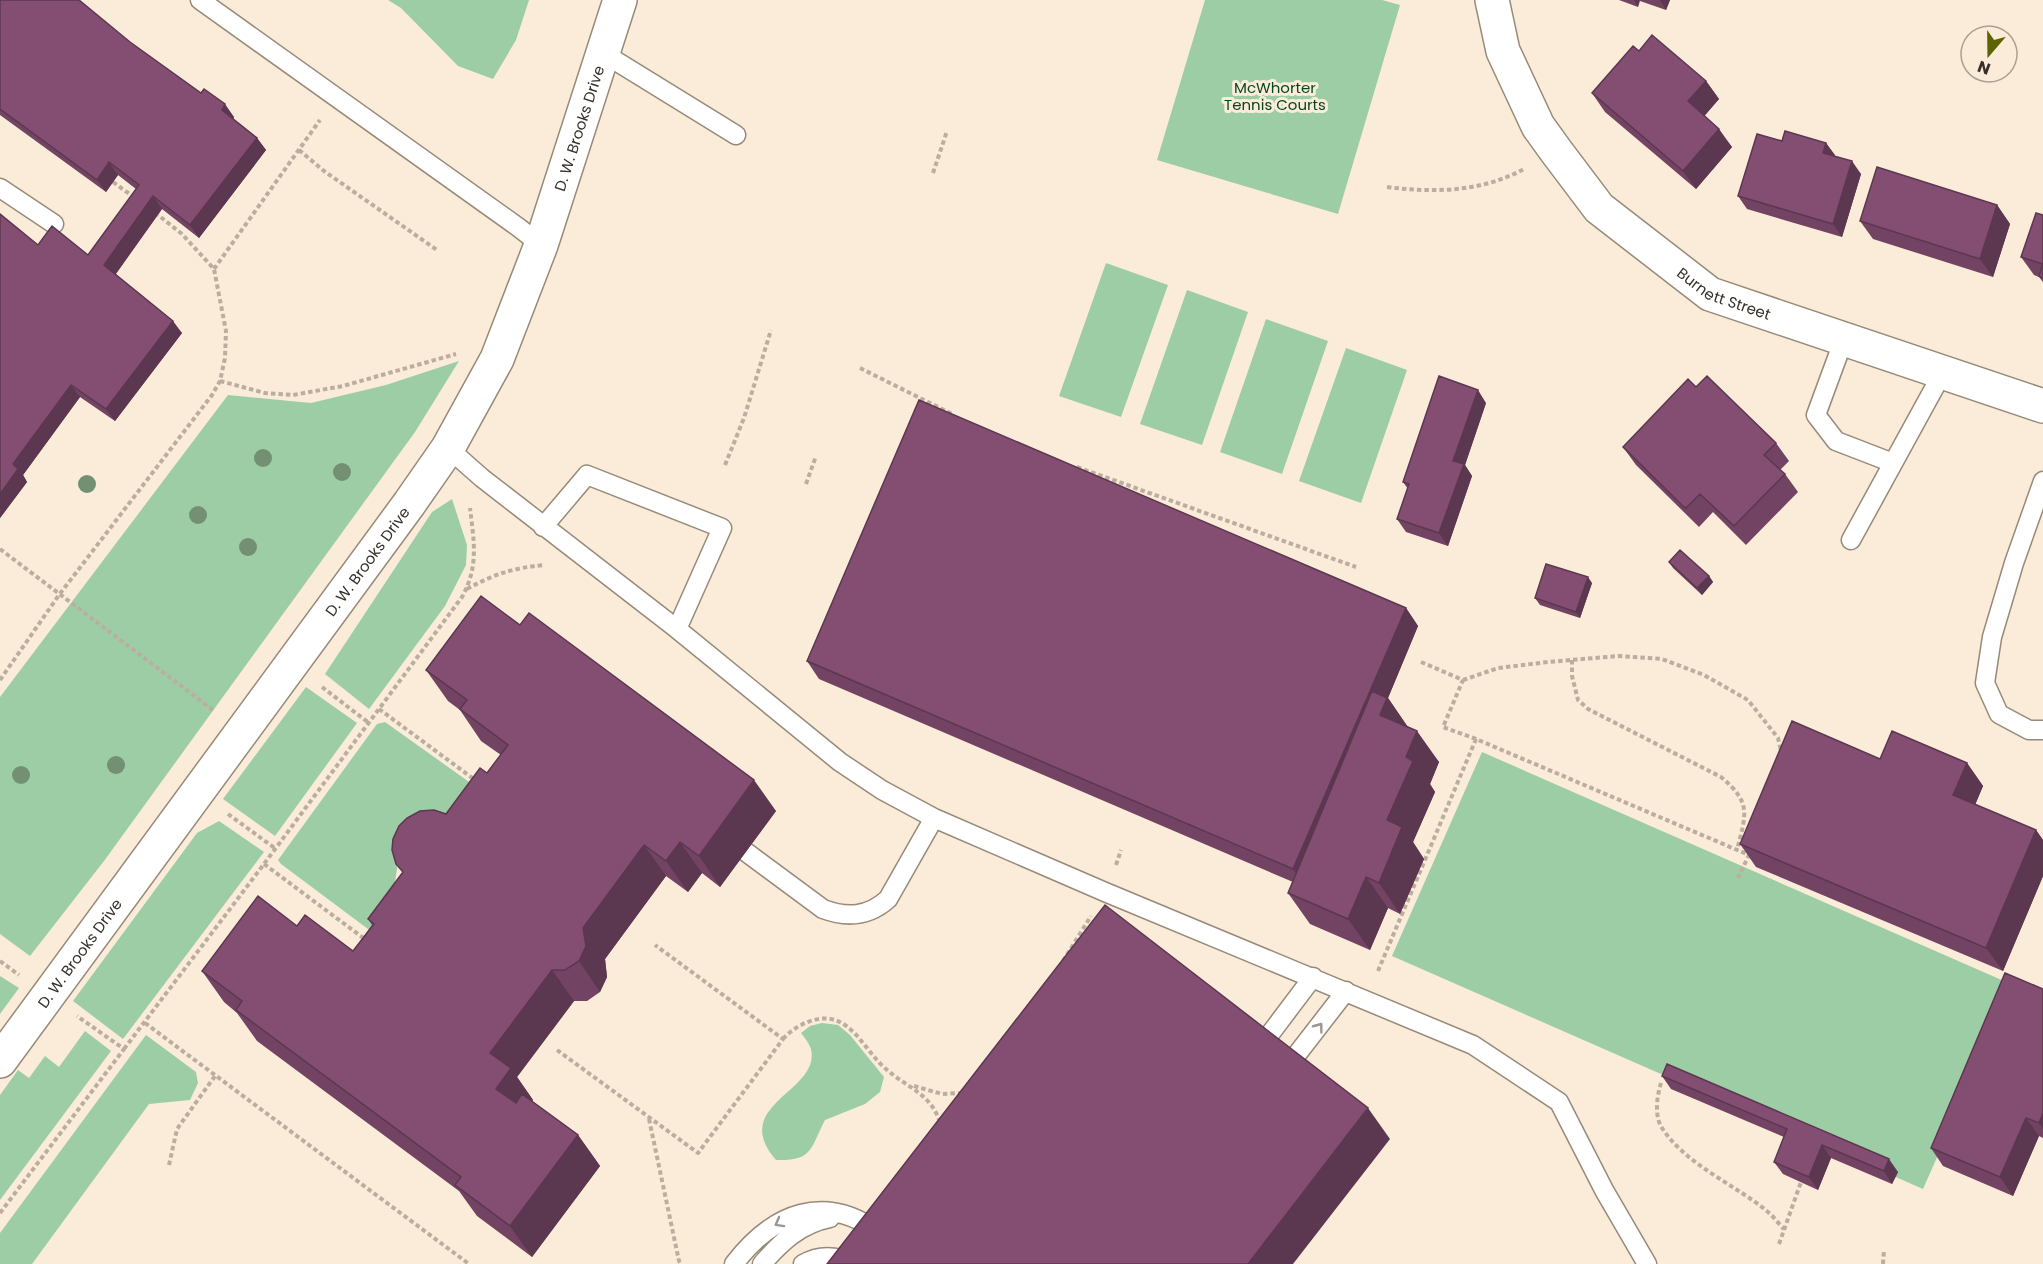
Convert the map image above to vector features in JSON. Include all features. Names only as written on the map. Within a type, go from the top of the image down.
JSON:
[{"type":"street","name":"D. W. Brooks Drive","points":[[0,1061],[448,448],[497,359],[541,245],[620,0]]},
{"type":"street","name":"Burnett Street","points":[[1492,0],[1503,51],[1538,126],[1599,208],[1710,294],[2043,406]]},
{"type":"lane","points":[[200,0],[518,226],[541,245]]},
{"type":"lane","points":[[603,53],[736,135]]},
{"type":"lane","points":[[0,188],[54,224]]},
{"type":"lane","points":[[1844,339],[1816,415],[1836,441],[1893,463]]},
{"type":"lane","points":[[1851,540],[1943,372]]},
{"type":"lane","points":[[448,448],[543,527],[677,629],[840,762],[882,790],[934,818],[1473,1045],[1558,1102],[1604,1190],[1647,1264]]},
{"type":"lane","points":[[543,527],[587,475],[722,528],[677,629]]},
{"type":"lane","points":[[2043,481],[2014,563],[1992,637],[1985,683],[1999,714],[2029,729],[2043,730]]},
{"type":"lane","points":[[746,852],[823,909],[837,914],[860,915],[877,908],[888,899],[934,818]]},
{"type":"lane","points":[[1264,1042],[1314,978]]},
{"type":"lane","points":[[1291,1062],[1346,991]]},
{"type":"lane","points":[[735,1264],[763,1232],[785,1219],[805,1213],[825,1211],[859,1220],[891,1242]]},
{"type":"lane","points":[[762,1264],[789,1236],[803,1227],[828,1219],[859,1220]]},
{"type":"lane","points":[[803,1264],[817,1258],[827,1257],[844,1259],[855,1264]]},
{"type":"path","points":[[214,269],[336,98]]},
{"type":"path","points":[[933,173],[946,131]]},
{"type":"path","points":[[299,150],[324,171],[437,250]]},
{"type":"path","points":[[1387,187],[1421,191],[1469,188],[1506,179]]},
{"type":"path","points":[[113,182],[143,204]]},
{"type":"path","points":[[0,680],[59,595],[212,395],[219,381],[225,358],[226,331],[214,269],[182,234],[158,215]]},
{"type":"path","points":[[725,465],[744,418],[771,330]]},
{"type":"path","points":[[219,381],[265,393],[293,395],[343,386],[461,353]]},
{"type":"path","points":[[860,369],[956,416]]},
{"type":"path","points":[[806,484],[816,456]]},
{"type":"path","points":[[1076,467],[1356,567]]},
{"type":"path","points":[[0,1214],[276,849],[456,606],[466,590],[475,555],[470,503]]},
{"type":"path","points":[[0,549],[218,714]]},
{"type":"path","points":[[466,590],[502,572],[522,567],[551,565]]},
{"type":"path","points":[[1421,662],[1462,680],[1498,668],[1572,660],[1618,656],[1662,659],[1704,675],[1748,700],[1778,738],[1784,759]]},
{"type":"path","points":[[1572,660],[1572,676],[1578,700],[1588,709],[1721,777],[1736,790],[1744,805],[1744,821],[1737,850]]},
{"type":"path","points":[[1462,680],[1443,727],[1476,738],[1749,855],[1738,878]]},
{"type":"path","points":[[327,691],[369,723]]},
{"type":"path","points":[[379,709],[480,784]]},
{"type":"path","points":[[1378,971],[1476,738]]},
{"type":"path","points":[[225,812],[276,849]]},
{"type":"path","points":[[264,864],[371,944]]},
{"type":"path","points":[[1060,965],[1096,908]]},
{"type":"path","points":[[655,945],[783,1039]]},
{"type":"path","points":[[0,961],[25,979]]},
{"type":"path","points":[[76,1015],[124,1049]]},
{"type":"path","points":[[557,1050],[698,1153],[783,1039],[793,1030],[808,1022],[828,1018],[839,1021],[850,1028],[884,1068],[926,1098],[934,1107],[942,1133]]},
{"type":"path","points":[[145,1023],[469,1264]]},
{"type":"path","points":[[169,1165],[177,1129],[215,1076]]},
{"type":"path","points":[[905,1082],[942,1094],[969,1092]]},
{"type":"path","points":[[1661,1083],[1657,1094],[1661,1127],[1684,1152],[1768,1212],[1784,1229]]},
{"type":"path","points":[[649,1117],[681,1264]]},
{"type":"path","points":[[1779,1244],[1801,1182]]},
{"type":"path","points":[[1883,1264],[1884,1250]]},
{"type":"green space","points":[[388,0],[529,0],[516,40],[493,79],[458,66],[401,8]]},
{"type":"green space","name":"McWhorter Tennis Courts","points":[[1205,0],[1382,0],[1400,5],[1338,214],[1157,160]]},
{"type":"green space","points":[[1106,263],[1168,285],[1121,417],[1059,396]]},
{"type":"green space","points":[[1187,290],[1248,312],[1202,445],[1140,424]]},
{"type":"green space","points":[[1266,319],[1328,341],[1282,474],[1220,452]]},
{"type":"green space","points":[[1346,348],[1407,370],[1361,503],[1299,481]]},
{"type":"green space","points":[[459,361],[415,432],[104,861],[30,956],[0,934],[0,697],[228,395],[311,403],[386,385]]},
{"type":"green space","points":[[452,499],[467,545],[466,565],[445,606],[369,709],[325,674],[432,512]]},
{"type":"green space","points":[[306,687],[357,723],[275,836],[223,799]]},
{"type":"green space","points":[[385,722],[479,789],[398,862],[395,882],[401,902],[372,932],[278,860],[377,724]]},
{"type":"green space","points":[[1482,752],[2013,985],[1923,1189],[1392,956]]},
{"type":"green space","points":[[219,821],[264,852],[123,1039],[73,1001],[197,833]]},
{"type":"green space","points":[[0,976],[19,988],[0,1014]]},
{"type":"green space","points":[[822,1023],[838,1025],[850,1035],[884,1077],[880,1092],[865,1104],[825,1120],[813,1146],[804,1155],[788,1160],[776,1160],[764,1141],[763,1125],[769,1112],[803,1077],[810,1064],[811,1049],[801,1033],[810,1026]]},
{"type":"green space","points":[[85,1031],[111,1051],[0,1200],[0,1095],[18,1070],[29,1078],[45,1056],[59,1067]]},
{"type":"green space","points":[[146,1035],[196,1072],[198,1083],[190,1100],[149,1104],[32,1264],[0,1264],[0,1233]]},
{"type":"building","points":[[0,0],[79,0],[130,42],[201,93],[204,89],[225,104],[222,110],[257,138],[190,225],[153,196],[104,265],[173,321],[106,409],[71,385],[13,464],[18,469],[0,494],[0,214],[38,245],[52,226],[88,255],[139,185],[109,162],[97,180],[0,109]]},
{"type":"building","points":[[1652,35],[1706,81],[1688,101],[1719,129],[1683,171],[1592,93],[1633,46],[1639,51]]},
{"type":"building","points":[[1785,131],[1826,143],[1823,153],[1852,161],[1833,224],[1738,196],[1757,134],[1782,141]]},
{"type":"building","points":[[1877,167],[1997,205],[1980,259],[1860,221]]},
{"type":"building","points":[[2036,213],[2043,215],[2043,264],[2021,257]]},
{"type":"building","points":[[2043,264],[2043,278],[2039,276]]},
{"type":"building","points":[[1439,376],[1478,390],[1453,461],[1464,464],[1439,533],[1397,519],[1409,484],[1403,482]]},
{"type":"building","points":[[1707,376],[1776,443],[1764,455],[1785,474],[1734,526],[1700,494],[1686,508],[1684,507],[1623,447],[1688,379],[1696,387]]},
{"type":"building","points":[[919,400],[1406,608],[1293,869],[807,661]]},
{"type":"building","points":[[1680,550],[1709,576],[1697,588],[1669,562]]},
{"type":"building","points":[[1546,564],[1588,577],[1576,612],[1535,598]]},
{"type":"building","points":[[481,596],[520,625],[529,613],[754,780],[699,856],[680,842],[666,861],[644,845],[583,928],[586,946],[579,961],[565,970],[552,970],[490,1053],[511,1068],[496,1089],[516,1103],[522,1094],[578,1135],[510,1226],[455,1185],[461,1177],[236,1010],[242,1001],[202,971],[258,896],[297,926],[305,915],[353,951],[374,924],[368,919],[403,872],[396,864],[392,850],[393,839],[399,826],[407,818],[420,811],[434,810],[446,814],[480,768],[487,773],[508,745],[460,709],[467,700],[426,670]]},
{"type":"building","points":[[1372,691],[1387,698],[1380,715],[1417,731],[1406,757],[1413,761],[1387,820],[1402,827],[1379,883],[1366,877],[1348,919],[1288,893]]},
{"type":"building","points":[[1792,721],[1880,759],[1892,731],[1967,763],[1953,795],[2036,830],[1986,948],[1740,844]]},
{"type":"building","points":[[1105,905],[1368,1108],[1248,1264],[827,1264]]},
{"type":"building","points":[[2005,973],[2043,989],[2043,1113],[2039,1123],[2026,1118],[2000,1177],[1931,1148]]},
{"type":"building","points":[[1667,1064],[1889,1159],[1884,1171],[1822,1145],[1809,1177],[1774,1162],[1787,1129],[1662,1076]]}]
